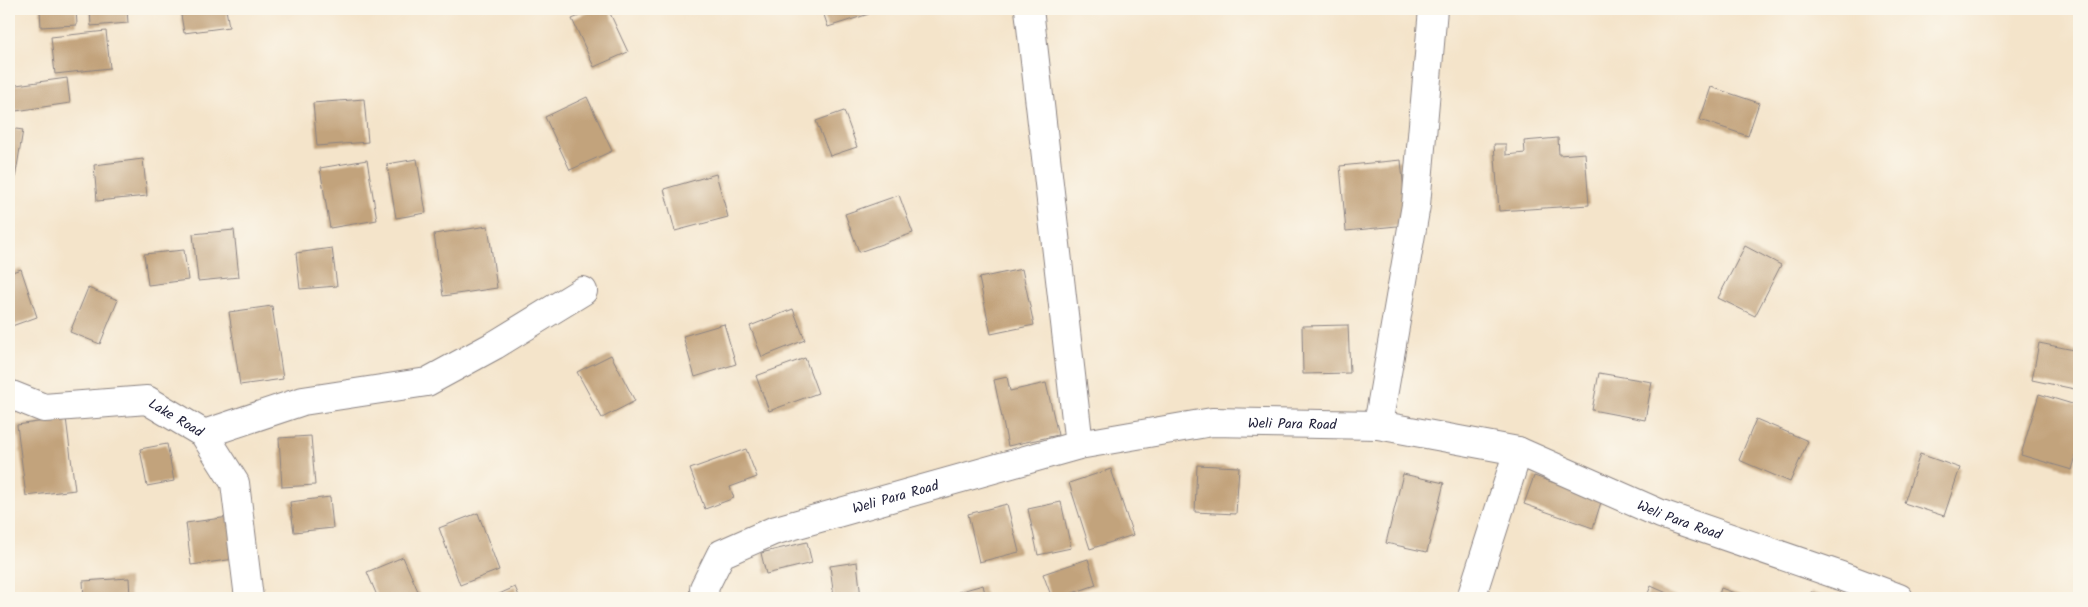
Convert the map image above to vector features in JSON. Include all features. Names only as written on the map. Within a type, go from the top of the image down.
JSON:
[{"type":"street","points":[[1029,9],[1079,446]]},
{"type":"street","points":[[1378,425],[1416,206],[1433,9]]},
{"type":"street","points":[[204,434],[303,401],[427,382],[495,345],[583,291]]},
{"type":"street","name":"Lake Road","points":[[9,394],[44,408],[147,400],[204,434],[235,483],[249,598]]},
{"type":"street","name":"Weli Para Road","points":[[705,598],[704,588],[721,554],[773,531],[1079,446],[1212,422],[1378,425],[1518,451],[1661,514],[1842,576],[1900,598]]},
{"type":"street","points":[[1471,598],[1518,451]]},
{"type":"building","points":[[40,9],[76,9],[77,25],[41,27]]},
{"type":"building","points":[[90,9],[127,9],[128,23],[91,26]]},
{"type":"building","points":[[180,9],[226,9],[229,27],[184,33]]},
{"type":"building","points":[[596,9],[608,9],[628,52],[594,67],[572,19]]},
{"type":"building","points":[[822,9],[867,9],[869,14],[828,27]]},
{"type":"building","points":[[106,31],[110,68],[55,74],[51,37]]},
{"type":"building","points":[[67,78],[70,103],[9,112],[9,86]]},
{"type":"building","points":[[1711,87],[1759,103],[1748,136],[1700,120]]},
{"type":"building","points":[[587,97],[612,151],[570,170],[545,117]]},
{"type":"building","points":[[364,99],[368,142],[317,146],[313,103]]},
{"type":"building","points":[[844,111],[857,147],[830,156],[816,121]]},
{"type":"building","points":[[9,128],[23,130],[14,185],[9,184]]},
{"type":"building","points":[[1558,138],[1559,155],[1585,153],[1589,205],[1499,211],[1494,144],[1506,144],[1506,155],[1525,153],[1524,141]]},
{"type":"building","points":[[143,159],[147,196],[97,201],[94,165]]},
{"type":"building","points":[[417,159],[426,213],[396,218],[387,164]]},
{"type":"building","points":[[367,160],[377,220],[330,228],[320,168]]},
{"type":"building","points":[[1401,160],[1407,225],[1346,231],[1340,166]]},
{"type":"building","points":[[716,174],[728,217],[675,231],[664,189]]},
{"type":"building","points":[[899,195],[913,233],[859,252],[845,214]]},
{"type":"building","points":[[488,226],[497,288],[443,296],[434,234]]},
{"type":"building","points":[[234,230],[239,277],[198,281],[193,234]]},
{"type":"building","points":[[1745,246],[1781,265],[1755,316],[1718,298]]},
{"type":"building","points":[[332,248],[337,286],[300,289],[296,253]]},
{"type":"building","points":[[184,250],[188,280],[148,285],[144,254]]},
{"type":"building","points":[[21,269],[37,317],[9,327],[9,273]]},
{"type":"building","points":[[1022,269],[1034,325],[991,334],[979,278]]},
{"type":"building","points":[[88,288],[118,300],[100,344],[70,332]]},
{"type":"building","points":[[272,306],[283,379],[240,385],[229,312]]},
{"type":"building","points":[[793,309],[805,340],[762,357],[750,326]]},
{"type":"building","points":[[724,324],[736,364],[695,377],[683,336]]},
{"type":"building","points":[[1348,325],[1350,373],[1303,374],[1302,326]]},
{"type":"building","points":[[2039,343],[2079,351],[2079,390],[2032,380]]},
{"type":"building","points":[[611,355],[635,401],[602,418],[577,372]]},
{"type":"building","points":[[805,358],[818,393],[769,411],[756,376]]},
{"type":"building","points":[[1599,373],[1652,382],[1645,420],[1592,410]]},
{"type":"building","points":[[1007,377],[1010,391],[1046,383],[1058,435],[1008,446],[994,380]]},
{"type":"building","points":[[2039,394],[2079,406],[2079,445],[2072,470],[2021,455]]},
{"type":"building","points":[[66,418],[75,490],[26,496],[17,425]]},
{"type":"building","points":[[1756,419],[1808,441],[1790,482],[1739,460]]},
{"type":"building","points":[[311,436],[315,485],[282,487],[279,438]]},
{"type":"building","points":[[167,444],[174,481],[147,486],[140,449]]},
{"type":"building","points":[[746,449],[757,477],[730,487],[734,498],[705,509],[690,469]]},
{"type":"building","points":[[1920,454],[1960,468],[1944,516],[1904,503]]},
{"type":"building","points":[[1197,465],[1239,467],[1236,514],[1195,512]]},
{"type":"building","points":[[1111,469],[1133,535],[1090,549],[1069,483]]},
{"type":"building","points":[[1403,474],[1444,483],[1427,552],[1386,543]]},
{"type":"building","points":[[1534,476],[1602,499],[1593,528],[1524,504]]},
{"type":"building","points":[[330,497],[333,528],[294,532],[290,502]]},
{"type":"building","points":[[1061,502],[1071,548],[1038,555],[1028,509]]},
{"type":"building","points":[[1007,504],[1019,552],[979,562],[968,514]]},
{"type":"building","points":[[478,513],[499,570],[460,585],[439,528]]},
{"type":"building","points":[[236,516],[242,558],[191,565],[186,523]]},
{"type":"building","points":[[807,542],[812,563],[766,574],[761,553]]},
{"type":"building","points":[[403,557],[421,598],[378,598],[367,572]]},
{"type":"building","points":[[1088,559],[1096,585],[1058,598],[1052,598],[1043,574]]},
{"type":"building","points":[[857,562],[861,598],[834,598],[830,566]]},
{"type":"building","points":[[129,578],[130,598],[84,598],[83,581]]},
{"type":"building","points":[[983,585],[986,598],[960,598],[958,592]]},
{"type":"building","points":[[1651,586],[1678,598],[1646,598]]},
{"type":"building","points":[[515,587],[520,598],[490,598]]},
{"type":"building","points":[[1721,588],[1748,598],[1718,598]]},
{"type":"building","points":[[1811,592],[1829,598],[1809,598]]}]
